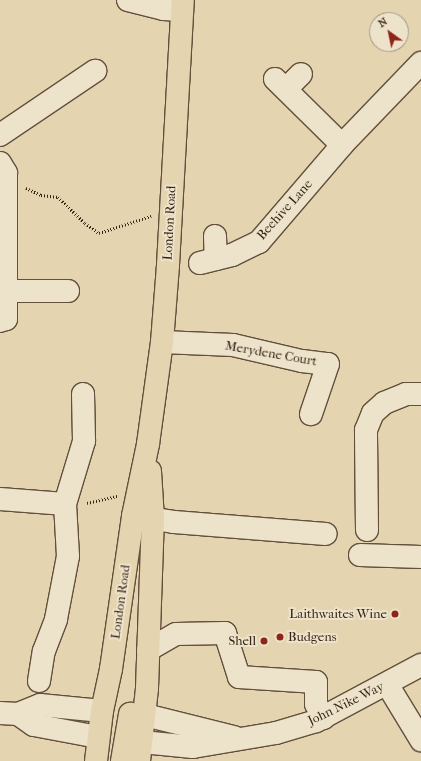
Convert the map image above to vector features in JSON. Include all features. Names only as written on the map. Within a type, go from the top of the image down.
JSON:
[{"type":"main road","name":"London Road","points":[[122,761],[136,748],[138,714],[148,650],[143,517],[148,444],[162,342],[169,257],[183,5]]},
{"type":"main road","name":"London Road","points":[[96,761],[102,711],[143,517]]},
{"type":"main road","points":[[102,711],[138,714]]},
{"type":"main road","points":[[98,737],[136,748]]},
{"type":"street","points":[[128,0],[163,9],[183,5]]},
{"type":"street","name":"Beehive Lane","points":[[215,236],[208,261],[232,255],[259,242],[342,145],[421,63]]},
{"type":"street","points":[[0,135],[95,72]]},
{"type":"street","points":[[301,74],[280,84],[342,145]]},
{"type":"street","points":[[0,321],[6,319],[3,169]]},
{"type":"street","points":[[6,291],[68,291]]},
{"type":"street","name":"Merydene Court","points":[[162,342],[233,346],[302,361],[328,364],[310,414]]},
{"type":"street","points":[[39,681],[44,651],[56,619],[68,556],[65,504],[84,441],[83,394]]},
{"type":"street","points":[[367,530],[366,430],[373,413],[384,403],[406,394],[421,394]]},
{"type":"street","points":[[0,499],[65,504]]},
{"type":"street","points":[[143,517],[174,522],[326,534]]},
{"type":"street","points":[[360,554],[421,558]]},
{"type":"street","points":[[148,650],[176,634],[225,633],[239,677],[316,682],[316,704],[323,718]]},
{"type":"street","name":"John Nike Way","points":[[136,748],[193,747],[276,733],[323,718],[421,665]]},
{"type":"street","points":[[387,684],[421,740]]},
{"type":"street","points":[[9,713],[40,705],[102,711]]},
{"type":"street","points":[[9,713],[34,725],[98,737]]},
{"type":"street","name":"John Nike Way","points":[[138,714],[245,739]]},
{"type":"street","name":"John Nike Way","points":[[189,761],[245,739]]},
{"type":"path","points":[[3,169],[15,174],[18,181],[30,191],[58,197],[85,223],[99,233],[155,215]]},
{"type":"path","points":[[65,504],[78,507],[102,498],[118,496]]},
{"type":"place","name":"Laithwaites Wine","points":[[395,614]]},
{"type":"place","name":"Budgens","points":[[280,637]]},
{"type":"place","name":"Shell","points":[[264,641]]}]
